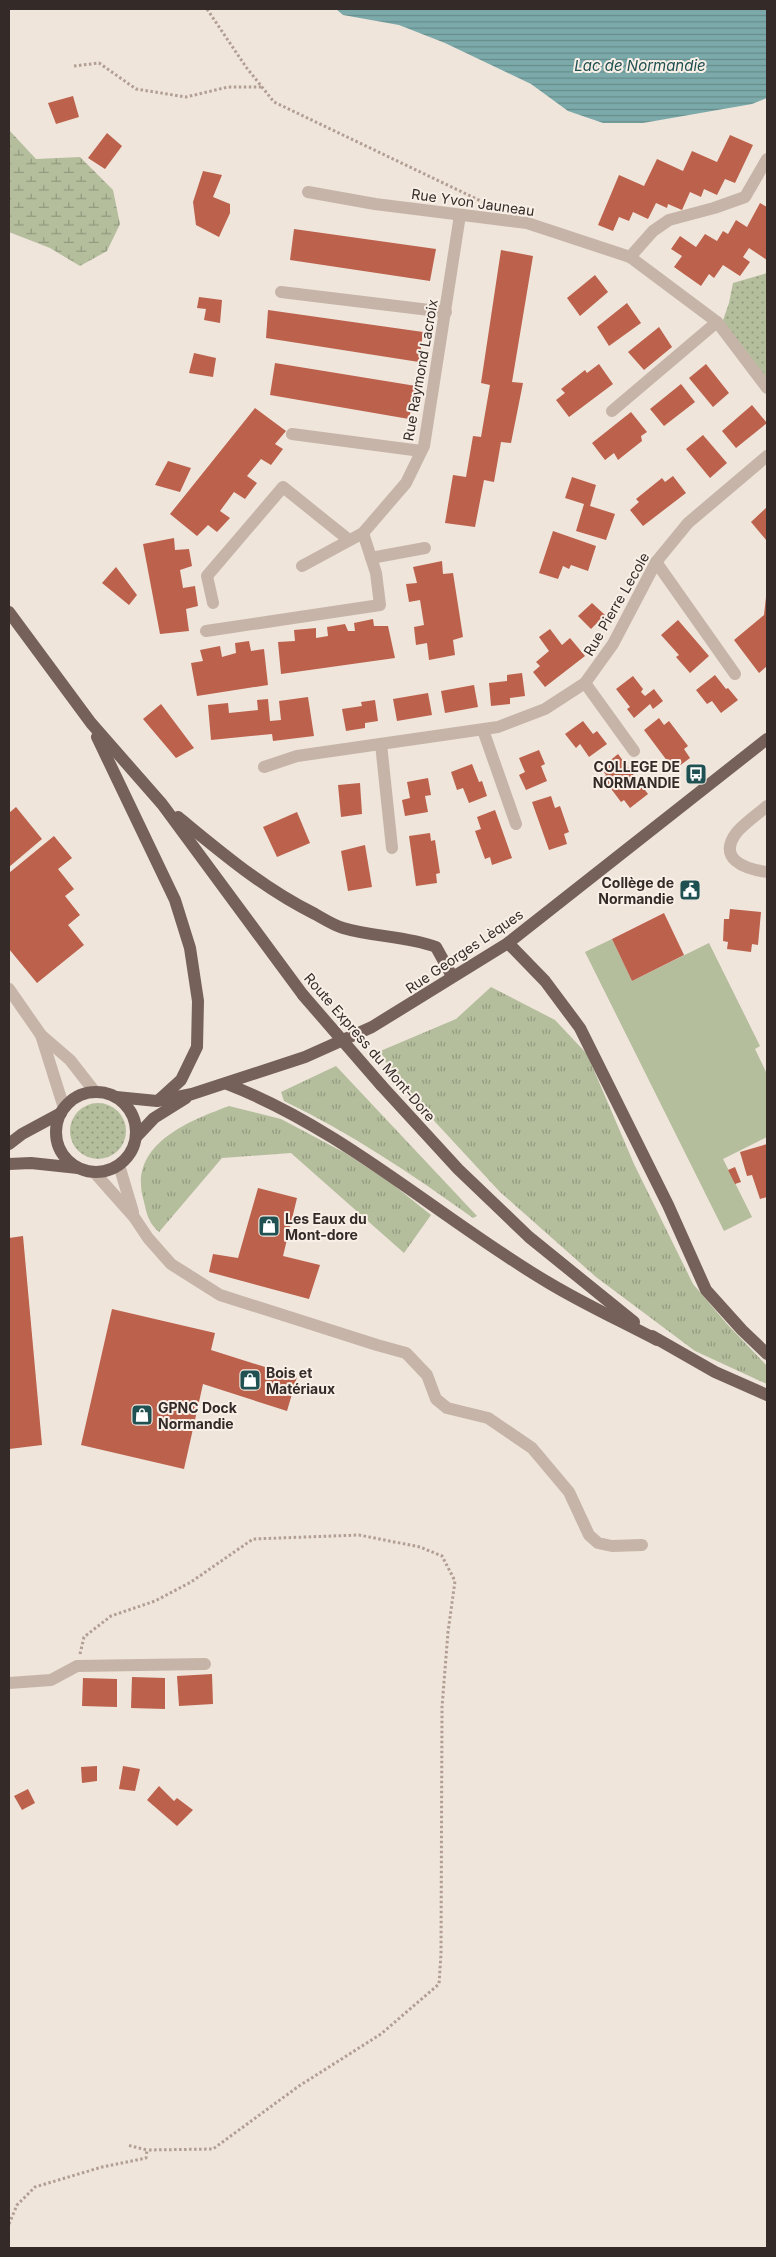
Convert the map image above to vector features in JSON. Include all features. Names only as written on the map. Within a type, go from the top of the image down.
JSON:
[{"type":"main road","name":"Route Express du Mont-Dore","points":[[9,612],[91,723],[162,804],[303,995],[381,1085],[458,1169],[529,1237],[657,1340],[715,1372],[767,1396]]},
{"type":"main road","points":[[91,723],[175,900],[190,948],[198,1002],[198,1047],[181,1080],[157,1101]]},
{"type":"main road","name":"Rue Georges Lèques","points":[[116,1097],[157,1101],[192,1094],[305,1057],[372,1027],[508,943],[767,739]]},
{"type":"main road","points":[[162,804],[240,868],[284,899],[341,928],[422,942],[436,947],[452,976]]},
{"type":"main road","points":[[508,943],[545,981],[580,1028],[668,1205],[706,1290],[742,1330],[767,1354]]},
{"type":"main road","points":[[227,1084],[260,1096],[307,1122],[549,1284],[657,1340]]},
{"type":"main road","points":[[9,1164],[31,1163],[94,1172],[107,1171],[119,1165],[127,1158],[136,1136],[136,1125],[132,1114],[125,1104],[116,1097],[95,1092],[84,1094],[73,1099],[63,1111],[57,1126],[57,1139],[62,1152],[70,1162],[81,1169]]},
{"type":"main road","name":"Rue Georges Lèques","points":[[136,1136],[154,1118],[192,1094]]},
{"type":"main road","points":[[9,1144],[22,1134],[63,1111]]},
{"type":"street","points":[[630,257],[653,231],[669,220],[714,208],[745,197],[767,159]]},
{"type":"street","name":"Rue Yvon Jauneau","points":[[308,192],[375,204],[527,223],[630,257],[718,322],[767,388]]},
{"type":"street","name":"Rue Raymond Lacroix","points":[[302,566],[363,533],[406,483],[424,446],[460,215]]},
{"type":"street","points":[[282,292],[446,312]]},
{"type":"street","points":[[612,412],[718,322]]},
{"type":"street","points":[[292,434],[421,451]]},
{"type":"street","name":"Rue Pierre Lecole","points":[[264,767],[296,756],[498,727],[545,709],[585,683],[613,644],[656,562],[688,523],[767,456]]},
{"type":"street","points":[[213,603],[207,576],[283,487],[349,540]]},
{"type":"street","points":[[206,631],[380,605],[376,573],[363,533]]},
{"type":"street","points":[[371,558],[424,548]]},
{"type":"street","points":[[656,562],[735,674]]},
{"type":"street","points":[[585,683],[634,751]]},
{"type":"street","points":[[482,730],[516,824]]},
{"type":"street","points":[[381,744],[392,848]]},
{"type":"street","points":[[767,806],[739,830],[731,840],[730,849],[733,859],[743,867],[767,872]]},
{"type":"street","points":[[9,989],[41,1035],[70,1060],[95,1092]]},
{"type":"street","points":[[41,1035],[63,1111]]},
{"type":"street","points":[[119,1165],[134,1216]]},
{"type":"street","points":[[94,1172],[134,1216],[148,1238],[171,1264],[220,1296],[406,1353],[427,1375],[436,1399],[447,1408],[488,1418],[532,1448],[569,1492],[589,1535],[598,1543],[612,1546],[642,1545]]},
{"type":"street","points":[[9,1682],[51,1680],[77,1666],[206,1664]]},
{"type":"path","points":[[207,9],[246,67],[274,102],[490,206]]},
{"type":"path","points":[[74,66],[99,63],[136,89],[186,97],[228,87],[263,88]]},
{"type":"path","points":[[77,1666],[84,1637],[111,1616],[155,1600],[184,1585],[253,1539],[359,1535],[420,1547],[442,1556],[455,1581],[448,1632],[442,1707],[441,1954],[439,1984],[381,2034],[299,2086],[213,2149],[147,2150],[127,2145]]},
{"type":"path","points":[[9,2224],[17,2205],[35,2187],[102,2167],[146,2158],[147,2150]]},
{"type":"green space","points":[[9,130],[36,159],[80,157],[113,190],[120,224],[107,251],[80,266],[50,248],[9,232]]},
{"type":"green space","points":[[767,273],[767,388],[721,326],[729,303],[733,283]]},
{"type":"green space","points":[[612,939],[632,981],[709,943],[760,1046],[755,1049],[767,1074],[767,1137],[723,1159],[752,1217],[724,1231],[585,952]]},
{"type":"green space","points":[[491,987],[555,1020],[587,1054],[634,1164],[693,1284],[727,1324],[767,1366],[767,1384],[695,1351],[596,1277],[500,1192],[426,1112],[378,1052],[456,1019]]},
{"type":"green space","points":[[336,1066],[477,1216],[473,1218],[381,1155],[309,1113],[284,1101],[281,1092]]},
{"type":"green space","points":[[98,1103],[109,1105],[118,1111],[124,1120],[126,1131],[124,1142],[118,1151],[109,1157],[98,1159],[87,1157],[78,1151],[72,1142],[70,1131],[72,1120],[78,1111],[87,1105]]},
{"type":"green space","points":[[229,1106],[281,1119],[345,1153],[391,1183],[431,1215],[404,1253],[291,1153],[222,1158],[159,1232],[150,1220],[143,1198],[141,1179],[145,1163],[154,1149],[166,1137],[197,1119]]},
{"type":"water","name":"Lac de Normandie","points":[[336,9],[767,9],[767,98],[752,104],[643,123],[603,123],[568,111],[531,84],[445,43],[399,25],[343,15]]},
{"type":"building","points":[[73,96],[79,117],[56,124],[48,103]]},
{"type":"building","points":[[107,133],[122,146],[105,169],[88,158]]},
{"type":"building","points":[[730,135],[753,145],[735,183],[725,179],[717,195],[704,189],[701,197],[690,192],[682,210],[668,204],[667,208],[656,203],[648,219],[633,212],[629,221],[619,217],[613,231],[598,225],[619,175],[644,186],[657,159],[683,171],[692,151],[717,162]]},
{"type":"building","points":[[203,171],[222,175],[213,197],[230,204],[230,213],[219,237],[196,225],[193,202]]},
{"type":"building","points":[[760,203],[767,207],[767,260],[749,248],[743,257],[750,262],[740,276],[723,265],[714,278],[709,274],[701,286],[674,267],[682,256],[671,249],[680,236],[696,247],[705,234],[717,241],[723,231],[728,234],[736,220],[747,227]]},
{"type":"building","points":[[294,229],[436,249],[430,281],[290,260]]},
{"type":"building","points":[[501,250],[533,256],[512,382],[523,383],[511,443],[501,442],[494,482],[484,480],[475,527],[445,523],[453,475],[466,477],[473,436],[481,437],[490,385],[481,383]]},
{"type":"building","points":[[595,275],[608,292],[580,316],[567,298]]},
{"type":"building","points":[[199,297],[222,300],[220,323],[204,320],[206,309],[197,308]]},
{"type":"building","points":[[627,303],[641,323],[609,346],[597,327]]},
{"type":"building","points":[[268,310],[423,332],[419,362],[266,338]]},
{"type":"building","points":[[659,327],[672,347],[644,370],[628,352]]},
{"type":"building","points":[[194,353],[216,358],[213,377],[189,373]]},
{"type":"building","points":[[275,363],[416,386],[409,419],[270,395]]},
{"type":"building","points":[[599,364],[613,384],[569,417],[556,400],[565,393],[561,389],[585,370],[587,373]]},
{"type":"building","points":[[706,364],[729,393],[713,407],[689,378]]},
{"type":"building","points":[[681,384],[695,402],[664,426],[650,409]]},
{"type":"building","points":[[752,405],[767,423],[736,448],[722,431]]},
{"type":"building","points":[[255,408],[286,431],[275,444],[283,449],[271,465],[261,459],[247,476],[257,483],[245,499],[234,492],[220,511],[230,518],[217,532],[208,525],[197,536],[170,514]]},
{"type":"building","points":[[631,412],[647,432],[641,436],[642,441],[618,460],[614,453],[605,460],[592,443]]},
{"type":"building","points":[[703,435],[727,463],[710,478],[686,449]]},
{"type":"building","points":[[168,461],[191,468],[180,492],[155,485]]},
{"type":"building","points":[[673,476],[686,493],[643,526],[630,510],[639,502],[636,499],[662,478],[665,482]]},
{"type":"building","points":[[572,477],[596,485],[590,506],[615,514],[606,540],[576,531],[584,504],[565,498]]},
{"type":"building","points":[[767,507],[767,541],[751,522]]},
{"type":"building","points":[[553,531],[596,546],[588,571],[571,565],[569,569],[563,566],[558,579],[539,573]]},
{"type":"building","points":[[174,538],[175,550],[189,549],[192,566],[180,570],[183,588],[195,586],[198,606],[186,609],[189,631],[160,634],[143,544]]},
{"type":"building","points":[[442,561],[443,574],[453,573],[463,637],[453,640],[455,655],[429,660],[427,643],[416,645],[414,627],[424,625],[420,600],[409,602],[406,584],[417,583],[413,567]]},
{"type":"building","points":[[116,567],[137,595],[129,605],[102,583]]},
{"type":"building","points":[[766,597],[767,666],[759,673],[734,640],[764,615]]},
{"type":"building","points":[[592,603],[605,615],[591,629],[578,616]]},
{"type":"building","points":[[373,619],[374,626],[388,626],[395,658],[281,674],[278,642],[295,641],[294,630],[316,628],[316,638],[328,636],[327,627],[345,624],[348,631],[355,631],[354,623]]},
{"type":"building","points":[[678,620],[709,656],[690,673],[676,657],[679,655],[661,635]]},
{"type":"building","points":[[550,629],[562,645],[570,638],[585,656],[545,687],[533,672],[540,666],[536,662],[549,651],[539,637]]},
{"type":"building","points":[[249,641],[251,651],[264,649],[268,685],[197,696],[191,663],[203,661],[200,650],[220,646],[222,657],[236,653],[235,643]]},
{"type":"building","points":[[522,673],[525,696],[510,698],[510,704],[491,706],[489,683],[507,681],[507,675]]},
{"type":"building","points":[[715,675],[738,700],[721,713],[712,701],[707,704],[696,690]]},
{"type":"building","points":[[633,676],[643,689],[641,692],[645,696],[654,689],[663,701],[653,709],[650,704],[634,718],[627,709],[630,707],[616,689]]},
{"type":"building","points":[[474,685],[478,707],[445,713],[441,691]]},
{"type":"building","points":[[428,693],[432,715],[397,721],[393,699]]},
{"type":"building","points":[[308,697],[314,736],[273,741],[272,734],[211,740],[208,705],[228,703],[229,713],[258,710],[257,700],[268,699],[270,721],[281,720],[279,701]]},
{"type":"building","points":[[375,700],[378,721],[365,723],[365,728],[346,731],[342,709],[362,706],[361,702]]},
{"type":"building","points":[[161,704],[194,748],[176,758],[143,719]]},
{"type":"building","points":[[659,718],[664,725],[669,721],[688,746],[684,749],[690,758],[674,770],[644,730]]},
{"type":"building","points":[[583,721],[593,734],[597,731],[607,744],[589,757],[580,744],[576,748],[565,734]]},
{"type":"building","points":[[539,750],[545,764],[541,766],[547,781],[526,790],[519,775],[525,772],[519,758]]},
{"type":"building","points":[[618,754],[648,794],[630,808],[624,800],[621,802],[603,778],[606,775],[601,768]]},
{"type":"building","points":[[472,764],[479,782],[482,781],[487,796],[469,803],[463,788],[457,790],[451,772]]},
{"type":"building","points":[[428,778],[431,795],[425,796],[428,812],[405,816],[402,800],[410,798],[407,782]]},
{"type":"building","points":[[360,783],[362,814],[341,817],[338,785]]},
{"type":"building","points":[[551,796],[555,808],[560,806],[569,832],[564,834],[567,844],[549,850],[532,802]]},
{"type":"building","points":[[16,807],[42,839],[9,867],[9,813]]},
{"type":"building","points":[[495,810],[512,858],[492,865],[490,857],[485,859],[475,831],[481,829],[477,817]]},
{"type":"building","points":[[297,812],[310,843],[277,857],[263,827]]},
{"type":"building","points":[[430,833],[431,841],[435,840],[440,873],[436,874],[437,883],[416,886],[409,836]]},
{"type":"building","points":[[54,836],[72,858],[58,869],[74,889],[65,896],[80,915],[68,925],[84,945],[37,983],[9,949],[9,873]]},
{"type":"building","points":[[365,845],[372,887],[348,891],[341,851]]},
{"type":"building","points":[[730,909],[761,912],[758,945],[752,944],[751,952],[727,949],[728,942],[723,941],[724,919],[729,919]]},
{"type":"building","points":[[664,913],[684,955],[632,981],[612,939]]},
{"type":"building","points":[[767,1144],[767,1197],[760,1199],[752,1175],[747,1176],[740,1152]]},
{"type":"building","points":[[735,1167],[741,1182],[735,1184],[728,1170]]},
{"type":"building","name":"Les Eaux du Mont-dore","points":[[258,1188],[297,1198],[283,1256],[320,1265],[309,1299],[209,1272],[213,1254],[238,1258]]},
{"type":"building","points":[[23,1236],[42,1445],[9,1449],[9,1238]]},
{"type":"building","name":"GPNC Dock Normandie","points":[[112,1309],[215,1333],[211,1350],[297,1377],[287,1411],[203,1384],[184,1469],[81,1445]]},
{"type":"building","points":[[212,1674],[213,1704],[179,1706],[177,1676]]},
{"type":"building","points":[[132,1677],[165,1678],[165,1709],[131,1708]]},
{"type":"building","points":[[83,1678],[117,1679],[117,1707],[82,1706]]},
{"type":"building","points":[[97,1766],[97,1781],[82,1783],[81,1767]]},
{"type":"building","points":[[123,1766],[140,1769],[135,1791],[119,1789]]},
{"type":"building","points":[[159,1786],[174,1801],[177,1798],[193,1810],[177,1826],[147,1800]]},
{"type":"building","points":[[28,1789],[35,1803],[22,1810],[14,1796]]},
{"type":"place","name":"COLLEGE DE NORMANDIE","points":[[696,774]]},
{"type":"place","name":"Collège de Normandie","points":[[690,890]]},
{"type":"place","name":"Les Eaux du Mont-dore","points":[[269,1226]]},
{"type":"place","name":"Bois et Matériaux","points":[[250,1380]]},
{"type":"place","name":"GPNC Dock Normandie","points":[[142,1415]]}]
